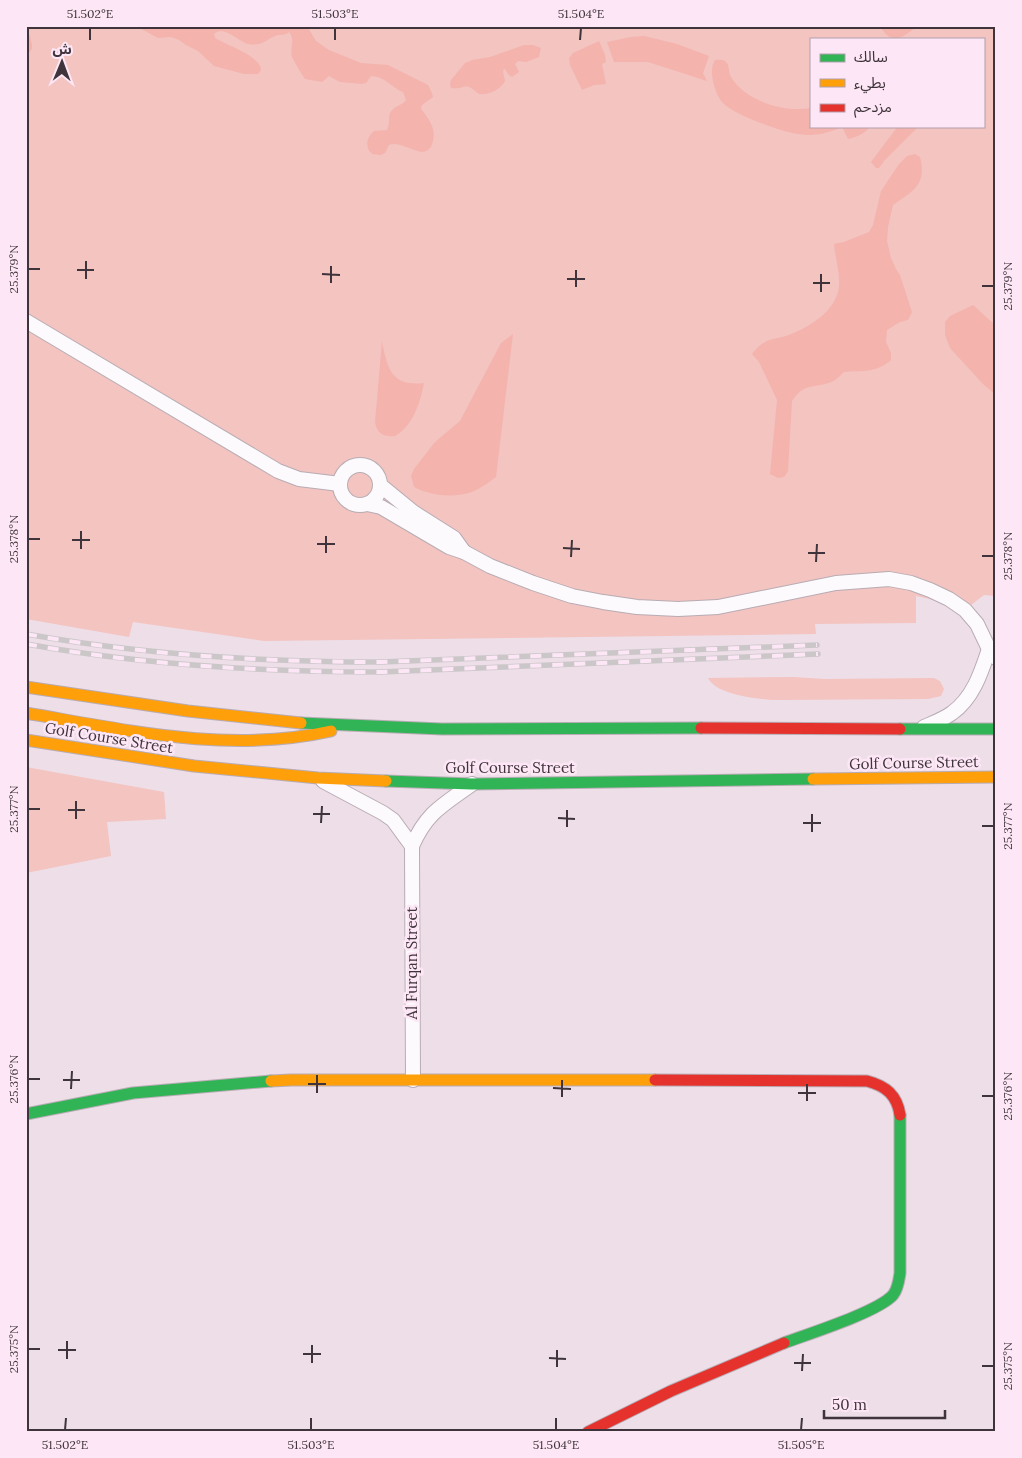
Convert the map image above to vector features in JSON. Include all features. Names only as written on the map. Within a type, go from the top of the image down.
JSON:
[{"type":"main road","points":[[26,687],[100,700],[212,715],[350,726],[458,729],[996,729]]},
{"type":"main road","points":[[26,713],[221,742],[287,739],[319,734],[350,726]]},
{"type":"main road","name":"Golf Course Street","points":[[26,740],[194,766],[318,778],[472,784],[996,777]]},
{"type":"main road","points":[[26,1114],[133,1093],[291,1080],[865,1080],[872,1081],[886,1088],[899,1105],[900,1118],[900,1273],[897,1288],[893,1295],[886,1302],[876,1307],[767,1350],[671,1391],[588,1432]]},
{"type":"street","points":[[26,321],[278,471],[299,479],[340,484]]},
{"type":"street","points":[[367,504],[377,497],[380,485],[378,477],[370,468],[359,465],[348,469],[344,473],[340,484],[344,497],[348,501],[354,504],[367,504],[388,511],[449,547],[464,552],[490,566],[572,596],[603,602],[637,607],[678,609],[718,607],[836,583],[889,579],[910,583],[930,590],[949,599],[965,610],[977,624],[992,654],[976,686],[966,699],[952,713],[918,730]]},
{"type":"street","points":[[380,485],[413,512],[454,538],[464,552]]},
{"type":"street","points":[[318,778],[393,820],[412,846]]},
{"type":"street","name":"Al Furqan Street","points":[[412,1080],[412,846],[419,830],[428,818],[472,784]]},
{"type":"shaded area","points":[[26,26],[996,26],[996,596],[984,595],[958,615],[949,607],[939,602],[916,596],[916,623],[815,624],[816,634],[264,641],[133,622],[129,637],[26,619]]},
{"type":"shaded area","points":[[136,26],[307,26],[316,41],[329,50],[361,63],[388,65],[428,85],[433,97],[422,105],[421,109],[433,128],[433,141],[430,148],[426,151],[420,152],[395,144],[389,145],[385,153],[381,155],[372,154],[367,145],[370,136],[374,131],[387,130],[390,113],[406,100],[403,92],[380,78],[371,76],[366,83],[362,84],[340,82],[329,76],[322,82],[305,79],[292,57],[292,38],[289,32],[253,45],[226,32],[218,31],[214,34],[215,38],[242,51],[259,65],[261,70],[258,74],[244,74],[214,66],[198,51],[179,40],[171,37],[158,38]]},
{"type":"shaded area","points":[[880,26],[917,26],[902,37],[893,38],[888,36]]},
{"type":"shaded area","points":[[26,31],[30,36],[32,49],[26,56]]},
{"type":"shaded area","points":[[644,36],[677,44],[709,56],[703,73],[707,81],[648,62],[614,62],[607,42]]},
{"type":"shaded area","points":[[599,41],[605,55],[606,62],[602,64],[606,84],[594,85],[582,90],[570,65],[569,58],[573,53]]},
{"type":"shaded area","points":[[524,45],[533,45],[541,48],[539,57],[526,62],[518,61],[515,64],[519,72],[512,77],[504,68],[505,81],[494,91],[487,94],[479,94],[467,86],[451,88],[451,80],[465,63],[490,57]]},
{"type":"shaded area","points":[[715,60],[726,62],[731,77],[737,85],[756,99],[789,109],[810,108],[810,128],[839,128],[821,134],[804,135],[781,130],[737,113],[723,103],[719,97],[712,75]]},
{"type":"shaded area","points":[[842,128],[868,128],[860,135],[848,139]]},
{"type":"shaded area","points":[[896,128],[917,128],[879,168],[876,168],[871,162]]},
{"type":"shaded area","points":[[915,154],[920,157],[922,174],[913,191],[893,205],[887,241],[891,258],[900,275],[912,312],[908,320],[900,322],[887,330],[886,342],[891,353],[891,360],[879,368],[844,372],[829,383],[807,388],[797,394],[792,401],[788,471],[784,477],[778,478],[770,474],[777,400],[759,362],[752,354],[765,342],[797,332],[813,323],[828,310],[837,295],[839,286],[834,244],[869,232],[873,225],[881,191],[899,164],[907,156]]},
{"type":"shaded area","points":[[973,305],[996,326],[996,395],[983,384],[950,348],[945,335],[945,322],[950,316]]},
{"type":"shaded area","points":[[513,334],[496,477],[472,492],[458,495],[435,494],[414,487],[411,476],[414,469],[435,442],[460,421],[501,343]]},
{"type":"shaded area","points":[[382,341],[389,368],[398,379],[405,382],[424,383],[415,413],[407,426],[395,436],[388,436],[379,432],[375,422]]},
{"type":"shaded area","points":[[793,677],[825,679],[934,678],[940,681],[944,689],[941,696],[928,699],[775,700],[748,697],[728,692],[712,684],[708,678]]},
{"type":"shaded area","points":[[26,767],[164,792],[166,819],[107,822],[111,856],[26,873]]},
{"type":"railway","points":[[26,634],[115,647],[203,656],[336,662],[381,662],[817,645]]},
{"type":"railway","points":[[26,644],[158,662],[247,669],[336,672],[381,672],[818,654]]},
{"type":"traffic: fast","points":[[301,723],[442,729],[701,728]]},
{"type":"traffic: fast","points":[[900,729],[996,729]]},
{"type":"traffic: fast","points":[[386,781],[472,784],[813,779]]},
{"type":"traffic: fast","points":[[26,1114],[133,1093],[271,1081]]},
{"type":"traffic: fast","points":[[784,1343],[842,1322],[873,1308],[885,1302],[896,1290],[900,1273],[900,1115]]},
{"type":"traffic: slow","points":[[26,687],[188,711],[301,723]]},
{"type":"traffic: slow","points":[[26,713],[140,732],[216,740],[293,738],[331,731]]},
{"type":"traffic: slow","points":[[26,740],[194,766],[318,778],[386,781]]},
{"type":"traffic: slow","points":[[813,779],[996,777]]},
{"type":"traffic: slow","points":[[271,1081],[655,1080]]},
{"type":"traffic: jam","points":[[701,728],[900,729]]},
{"type":"traffic: jam","points":[[655,1080],[867,1081],[889,1092],[896,1102],[900,1115]]},
{"type":"traffic: jam","points":[[588,1432],[671,1391],[784,1343]]}]
